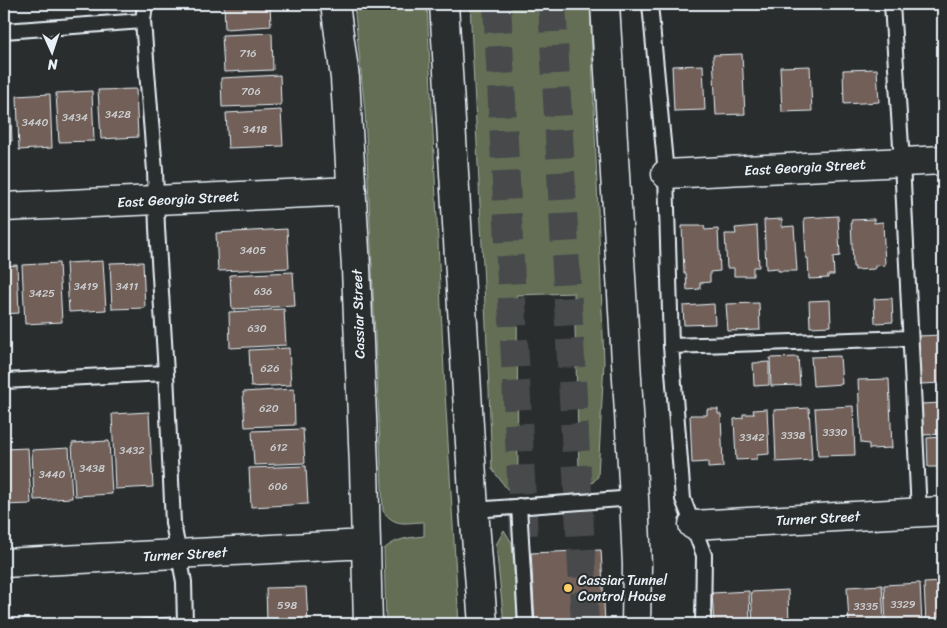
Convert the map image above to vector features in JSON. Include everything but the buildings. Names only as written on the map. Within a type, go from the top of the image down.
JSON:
[{"type":"main road","name":"Cassiar Street","points":[[335,4],[345,78],[352,191],[368,624]]},
{"type":"main road","points":[[444,4],[474,510],[483,624]]},
{"type":"main road","points":[[605,4],[634,498],[637,566],[636,624]]},
{"type":"main road","name":"East Georgia Street","points":[[666,174],[943,160]]},
{"type":"main road","name":"East Georgia Street","points":[[4,207],[352,191]]},
{"type":"main road","name":"Turner Street","points":[[693,525],[931,512]]},
{"type":"main road","name":"Turner Street","points":[[4,563],[366,544]]},
{"type":"lane","points":[[145,4],[143,21],[155,171],[173,523],[184,582],[185,624]]},
{"type":"lane","points":[[650,4],[666,174],[671,346],[683,499],[704,555],[703,624]]},
{"type":"lane","points":[[892,4],[910,338],[931,512]]},
{"type":"lane","points":[[4,31],[143,21]]},
{"type":"lane","points":[[671,346],[910,338]]},
{"type":"lane","points":[[4,381],[166,373]]},
{"type":"lane","points":[[474,510],[634,498]]},
{"type":"lane","points":[[519,506],[526,624]]},
{"type":"green space","points":[[354,4],[427,4],[445,393],[459,624],[386,624],[384,549],[398,541],[424,536],[424,522],[397,522],[392,520],[383,511],[365,112]]},
{"type":"green space","points":[[470,4],[590,4],[604,362],[598,476],[591,483],[582,487],[579,469],[574,293],[517,295],[518,492],[507,489],[492,469]]},
{"type":"green space","points":[[504,530],[512,543],[518,624],[504,624],[496,545]]},
{"type":"tunnel","points":[[497,4],[524,537]]},
{"type":"tunnel","points":[[552,4],[585,624]]},
{"type":"place","name":"Cassiar Tunnel Control House","points":[[568,588]]}]
